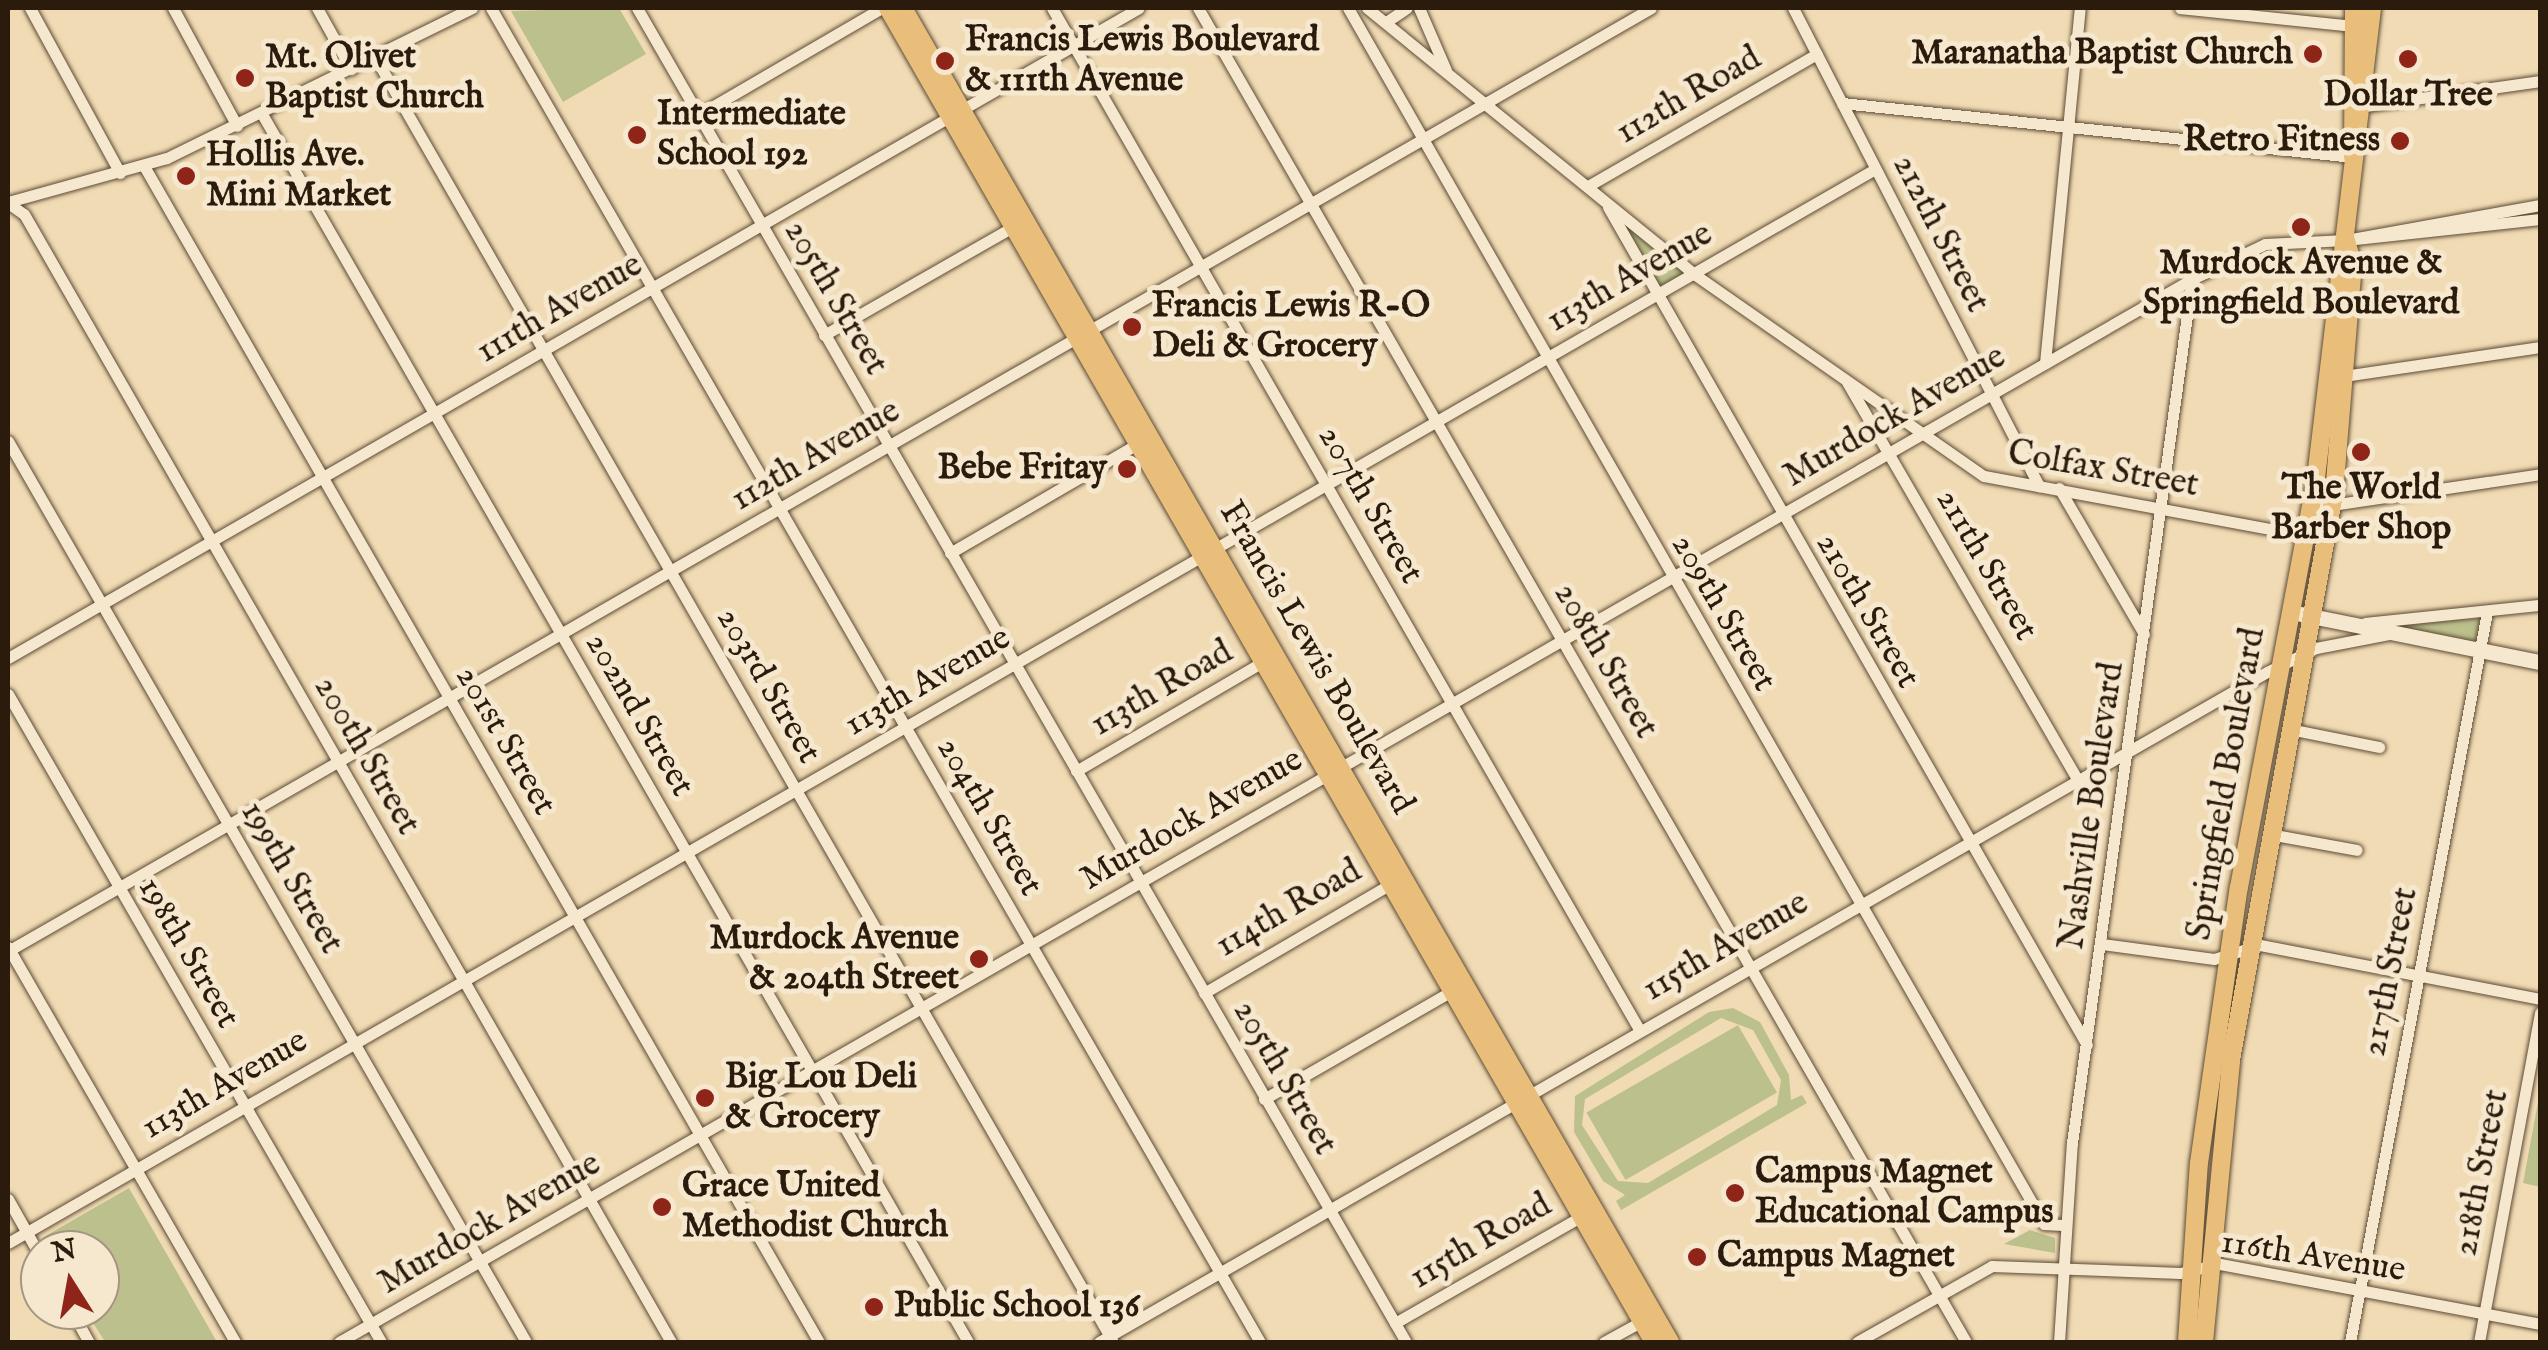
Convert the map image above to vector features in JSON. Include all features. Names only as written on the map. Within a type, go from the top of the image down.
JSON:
[{"type":"main road","name":"Francis Lewis Boulevard","points":[[885,8],[956,112]]},
{"type":"main road","name":"Francis Lewis Boulevard","points":[[903,8],[956,112],[1587,1213],[1648,1318],[1670,1342]]},
{"type":"main road","name":"Springfield Boulevard","points":[[2353,157],[2366,106],[2372,8]]},
{"type":"main road","name":"Springfield Boulevard","points":[[2204,1342],[2200,1268],[2228,957],[2311,508],[2346,240],[2353,157],[2354,17]]},
{"type":"main road","name":"Springfield Boulevard","points":[[2187,1342],[2248,950],[2332,506],[2353,264],[2346,240]]},
{"type":"main road","points":[[2291,612],[2351,624]]},
{"type":"main road","name":"115th Avenue","points":[[2351,624],[2540,662]]},
{"type":"main road","name":"Francis Lewis Boulevard","points":[[1648,1318],[1654,1342]]},
{"type":"street","points":[[30,8],[120,173]]},
{"type":"street","points":[[173,8],[238,126]]},
{"type":"street","points":[[317,8],[351,70]]},
{"type":"street","name":"204th Street","points":[[491,8],[1260,1342]]},
{"type":"street","name":"205th Street","points":[[636,8],[1406,1342]]},
{"type":"street","points":[[698,115],[885,8]]},
{"type":"street","name":"207th Street","points":[[1052,8],[1640,1031]]},
{"type":"street","name":"111th Avenue","points":[[8,658],[1140,8]]},
{"type":"street","name":"208th Street","points":[[1198,8],[1966,1342]]},
{"type":"street","name":"209th Street","points":[[1348,8],[1545,359],[2044,1224],[2066,1224]]},
{"type":"street","name":"Colfax Street","points":[[1368,8],[1694,274],[1984,476],[2326,539]]},
{"type":"street","points":[[1386,22],[1407,8]]},
{"type":"street","points":[[1419,8],[1448,74]]},
{"type":"street","name":"112th Avenue","points":[[8,949],[1651,8]]},
{"type":"street","name":"212th Street","points":[[1793,8],[2039,486]]},
{"type":"street","points":[[2045,363],[2080,8]]},
{"type":"street","points":[[2180,8],[2354,17]]},
{"type":"street","points":[[8,202],[144,166],[238,126],[466,9]]},
{"type":"street","name":"112th Road","points":[[1588,186],[1817,54]]},
{"type":"street","name":"203rd Street","points":[[375,56],[1107,1340]]},
{"type":"street","points":[[2366,106],[2540,82]]},
{"type":"street","points":[[1842,104],[2068,124],[2353,157]]},
{"type":"street","name":"202nd Street","points":[[262,114],[968,1342]]},
{"type":"street","name":"201st Street","points":[[144,166],[820,1342]]},
{"type":"street","name":"113th Avenue","points":[[29,1230],[1876,169]]},
{"type":"street","name":"210th Street","points":[[1606,201],[1654,296],[2087,1045]]},
{"type":"street","name":"200th Street","points":[[8,202],[24,214],[671,1342]]},
{"type":"street","name":"Murdock Avenue","points":[[340,1342],[2192,279],[2266,244],[2346,240],[2532,216],[2540,206]]},
{"type":"street","points":[[824,336],[1020,223]]},
{"type":"street","name":"Nashville Boulevard","points":[[2059,1342],[2066,1224],[2087,1045],[2164,509],[2192,279]]},
{"type":"street","points":[[2344,376],[2540,346]]},
{"type":"street","name":"211th Street","points":[[1845,378],[2078,780]]},
{"type":"street","points":[[950,553],[1144,440]]},
{"type":"street","name":"199th Street","points":[[8,441],[526,1342]]},
{"type":"street","points":[[2311,508],[2540,474]]},
{"type":"street","points":[[2058,488],[2144,634]]},
{"type":"street","points":[[2351,624],[2540,605]]},
{"type":"street","name":"217th Street","points":[[2350,1342],[2486,612]]},
{"type":"street","name":"115th Avenue","points":[[1107,1340],[1219,1272],[2281,666],[2303,654],[2394,633]]},
{"type":"street","name":"113th Road","points":[[1076,771],[1270,657]]},
{"type":"street","name":"198th Street","points":[[8,694],[380,1342]]},
{"type":"street","points":[[2289,729],[2379,747]]},
{"type":"street","points":[[2269,834],[2357,850]]},
{"type":"street","name":"114th Road","points":[[1204,994],[1398,880]]},
{"type":"street","points":[[2102,944],[2228,957],[2248,950],[2540,999]]},
{"type":"street","points":[[8,949],[235,1342]]},
{"type":"street","points":[[1264,1099],[1458,988]]},
{"type":"street","name":"218th Street","points":[[2478,1342],[2540,1013]]},
{"type":"street","points":[[8,1199],[25,1230]]},
{"type":"street","name":"115th Road","points":[[1395,1323],[1587,1213]]},
{"type":"street","name":"116th Avenue","points":[[1857,1342],[1992,1266],[2200,1268],[2360,1290],[2540,1324]]},
{"type":"street","points":[[1604,1342],[1648,1318]]},
{"type":"green space","points":[[619,8],[646,54],[563,102],[511,11]]},
{"type":"green space","points":[[1619,219],[1690,274],[1656,293]]},
{"type":"green space","points":[[2483,618],[2478,645],[2383,626]]},
{"type":"green space","points":[[1733,1008],[1760,1022],[1789,1075],[1791,1100],[1802,1095],[1807,1103],[1621,1210],[1616,1201],[1625,1195],[1603,1181],[1574,1132],[1575,1096],[1709,1012]],"holes":[[[1721,1018],[1753,1030],[1781,1080],[1777,1105],[1648,1183],[1618,1181],[1582,1125],[1585,1099]]]},
{"type":"green space","points":[[1738,1025],[1777,1093],[1625,1180],[1586,1112]]},
{"type":"green space","points":[[2540,1091],[2540,1187],[2523,1183]]},
{"type":"green space","points":[[129,1188],[217,1342],[105,1342],[98,1330],[120,1330],[120,1230],[56,1230]]},
{"type":"green space","points":[[2030,1230],[2055,1238],[2055,1253],[2004,1244]]},
{"type":"place","name":"Maranatha Baptist Church","points":[[2313,54]]},
{"type":"place","name":"Dollar Tree","points":[[2408,59]]},
{"type":"place","name":"Francis Lewis Boulevard & 111th Avenue","points":[[945,61]]},
{"type":"place","name":"Mt. Olivet Baptist Church","points":[[245,78]]},
{"type":"place","name":"Intermediate School 192","points":[[637,135]]},
{"type":"place","name":"Retro Fitness","points":[[2400,141]]},
{"type":"place","name":"Hollis Ave. Mini Market","points":[[186,176]]},
{"type":"place","name":"Murdock Avenue & Springfield Boulevard","points":[[2301,227]]},
{"type":"place","name":"Francis Lewis R-O Deli & Grocery","points":[[1132,327]]},
{"type":"place","name":"The World Barber Shop","points":[[2361,452]]},
{"type":"place","name":"Bebe Fritay","points":[[1127,469]]},
{"type":"place","name":"Murdock Avenue & 204th Street","points":[[979,959]]},
{"type":"place","name":"Big Lou Deli & Grocery","points":[[705,1098]]},
{"type":"place","name":"Campus Magnet Educational Campus","points":[[1735,1193]]},
{"type":"place","name":"Grace United Methodist Church","points":[[662,1207]]},
{"type":"place","name":"Campus Magnet","points":[[1697,1257]]},
{"type":"place","name":"Public School 136","points":[[874,1307]]}]
